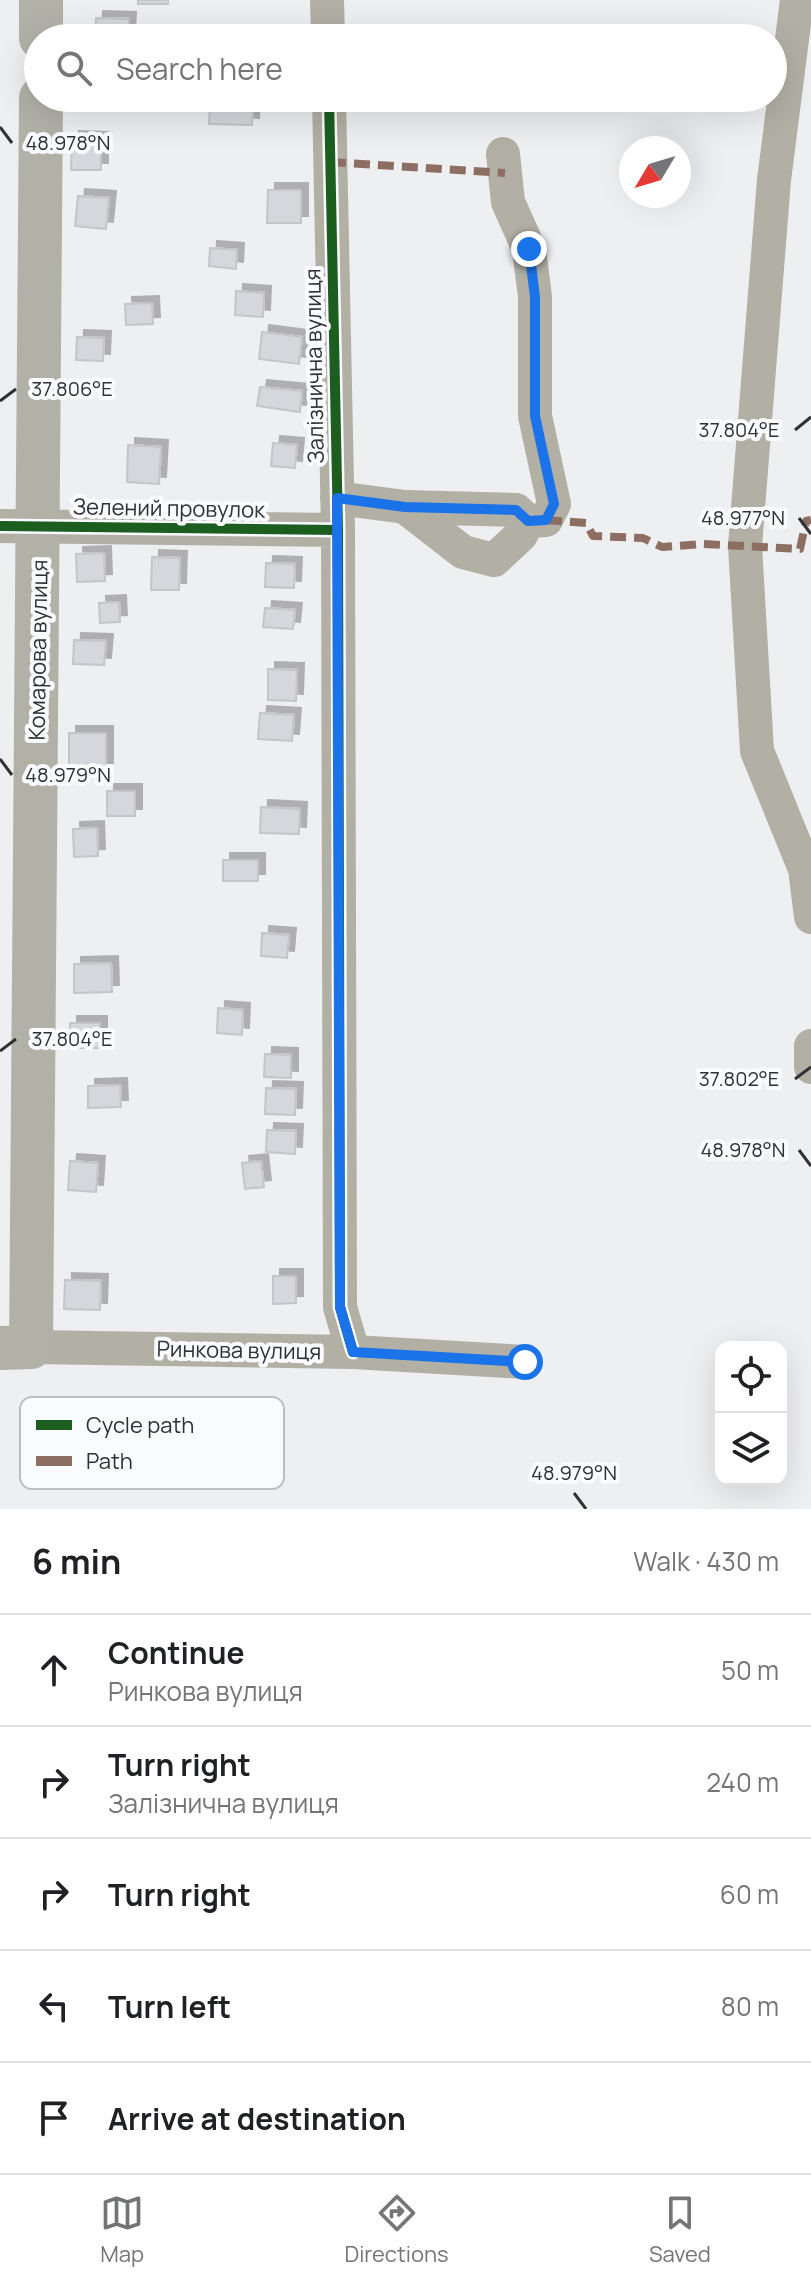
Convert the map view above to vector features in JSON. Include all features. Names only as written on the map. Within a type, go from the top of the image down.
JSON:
[{"type":"main road","points":[[41,0],[41,24]]},
{"type":"main road","name":"Комарова вулиця","points":[[15,1348],[20,526],[40,112]]},
{"type":"street","points":[[327,0],[328,24]]},
{"type":"street","points":[[787,78],[797,0]]},
{"type":"street","name":"Залізнична вулиця","points":[[329,112],[338,514],[340,1307],[353,1352]]},
{"type":"street","points":[[783,112],[774,180],[745,546],[757,751],[805,869],[811,917]]},
{"type":"street","points":[[405,507],[463,552],[494,560],[521,535],[528,521],[546,520],[554,504],[535,416],[535,297],[529,249],[508,202],[503,154]]},
{"type":"street","name":"Зелений провулок","points":[[20,526],[338,514],[405,507],[516,510],[528,521]]},
{"type":"street","points":[[811,1046],[811,1067]]},
{"type":"street","name":"Ринкова вулиця","points":[[15,1348],[353,1352],[525,1362]]},
{"type":"building","points":[[138,0],[168,0],[168,4],[138,4]]},
{"type":"building","points":[[96,18],[129,19],[129,24],[96,24]]},
{"type":"building","points":[[210,112],[253,112],[252,125],[209,124]]},
{"type":"building","points":[[72,138],[101,139],[101,170],[71,170]]},
{"type":"building","points":[[268,190],[301,190],[301,223],[267,223]]},
{"type":"building","points":[[78,196],[109,198],[106,229],[75,226]]},
{"type":"building","points":[[210,248],[237,250],[236,269],[209,266]]},
{"type":"building","points":[[236,291],[264,293],[263,317],[235,315]]},
{"type":"building","points":[[152,303],[153,324],[126,325],[125,304]]},
{"type":"building","points":[[262,332],[302,337],[299,364],[259,359]]},
{"type":"building","points":[[77,337],[104,338],[103,361],[76,360]]},
{"type":"building","points":[[260,387],[302,391],[300,412],[257,406]]},
{"type":"building","points":[[273,443],[297,445],[295,468],[271,466]]},
{"type":"building","points":[[128,445],[161,447],[159,484],[127,482]]},
{"type":"building","points":[[104,553],[105,581],[77,582],[76,554]]},
{"type":"building","points":[[152,557],[180,558],[179,590],[151,590]]},
{"type":"building","points":[[266,563],[295,564],[294,588],[265,587]]},
{"type":"building","points":[[119,602],[120,622],[100,623],[99,603]]},
{"type":"building","points":[[265,608],[295,610],[293,629],[263,627]]},
{"type":"building","points":[[74,640],[106,641],[104,665],[73,664]]},
{"type":"building","points":[[268,669],[297,670],[296,701],[268,700]]},
{"type":"building","points":[[260,713],[294,715],[292,741],[258,739]]},
{"type":"building","points":[[69,733],[106,733],[106,770],[69,770]]},
{"type":"building","points":[[107,791],[135,791],[135,816],[107,816]]},
{"type":"building","points":[[261,807],[300,809],[299,834],[260,833]]},
{"type":"building","points":[[97,828],[98,856],[74,857],[73,829]]},
{"type":"building","points":[[223,860],[258,860],[258,881],[223,881]]},
{"type":"building","points":[[262,933],[289,935],[287,958],[261,956]]},
{"type":"building","points":[[111,963],[112,992],[74,993],[74,964]]},
{"type":"building","points":[[218,1008],[243,1010],[242,1035],[217,1033]]},
{"type":"building","points":[[70,1023],[100,1023],[100,1048],[70,1048]]},
{"type":"building","points":[[265,1054],[291,1055],[291,1078],[264,1077]]},
{"type":"building","points":[[120,1085],[121,1107],[88,1108],[88,1086]]},
{"type":"building","points":[[266,1088],[296,1089],[295,1115],[265,1114]]},
{"type":"building","points":[[267,1130],[296,1131],[295,1154],[266,1152]]},
{"type":"building","points":[[70,1161],[98,1163],[96,1192],[68,1190]]},
{"type":"building","points":[[261,1161],[264,1187],[245,1189],[242,1163]]},
{"type":"building","points":[[273,1276],[296,1276],[296,1303],[273,1304]]},
{"type":"building","points":[[65,1280],[101,1281],[100,1310],[64,1309]]},
{"type":"marked path","points":[[330,162],[505,173]]},
{"type":"marked path","points":[[546,520],[586,523],[593,536],[643,538],[662,547],[703,544],[800,549],[806,521],[811,520]]},
{"type":"cycle path","points":[[329,112],[338,530],[340,1307],[353,1352]]},
{"type":"cycle path","points":[[0,526],[338,530]]},
{"type":"route","points":[[525,1362],[353,1352],[340,1307],[337,498],[405,507],[516,510],[528,521],[546,520],[554,504],[546,454],[535,416],[535,297],[529,249]]}]
